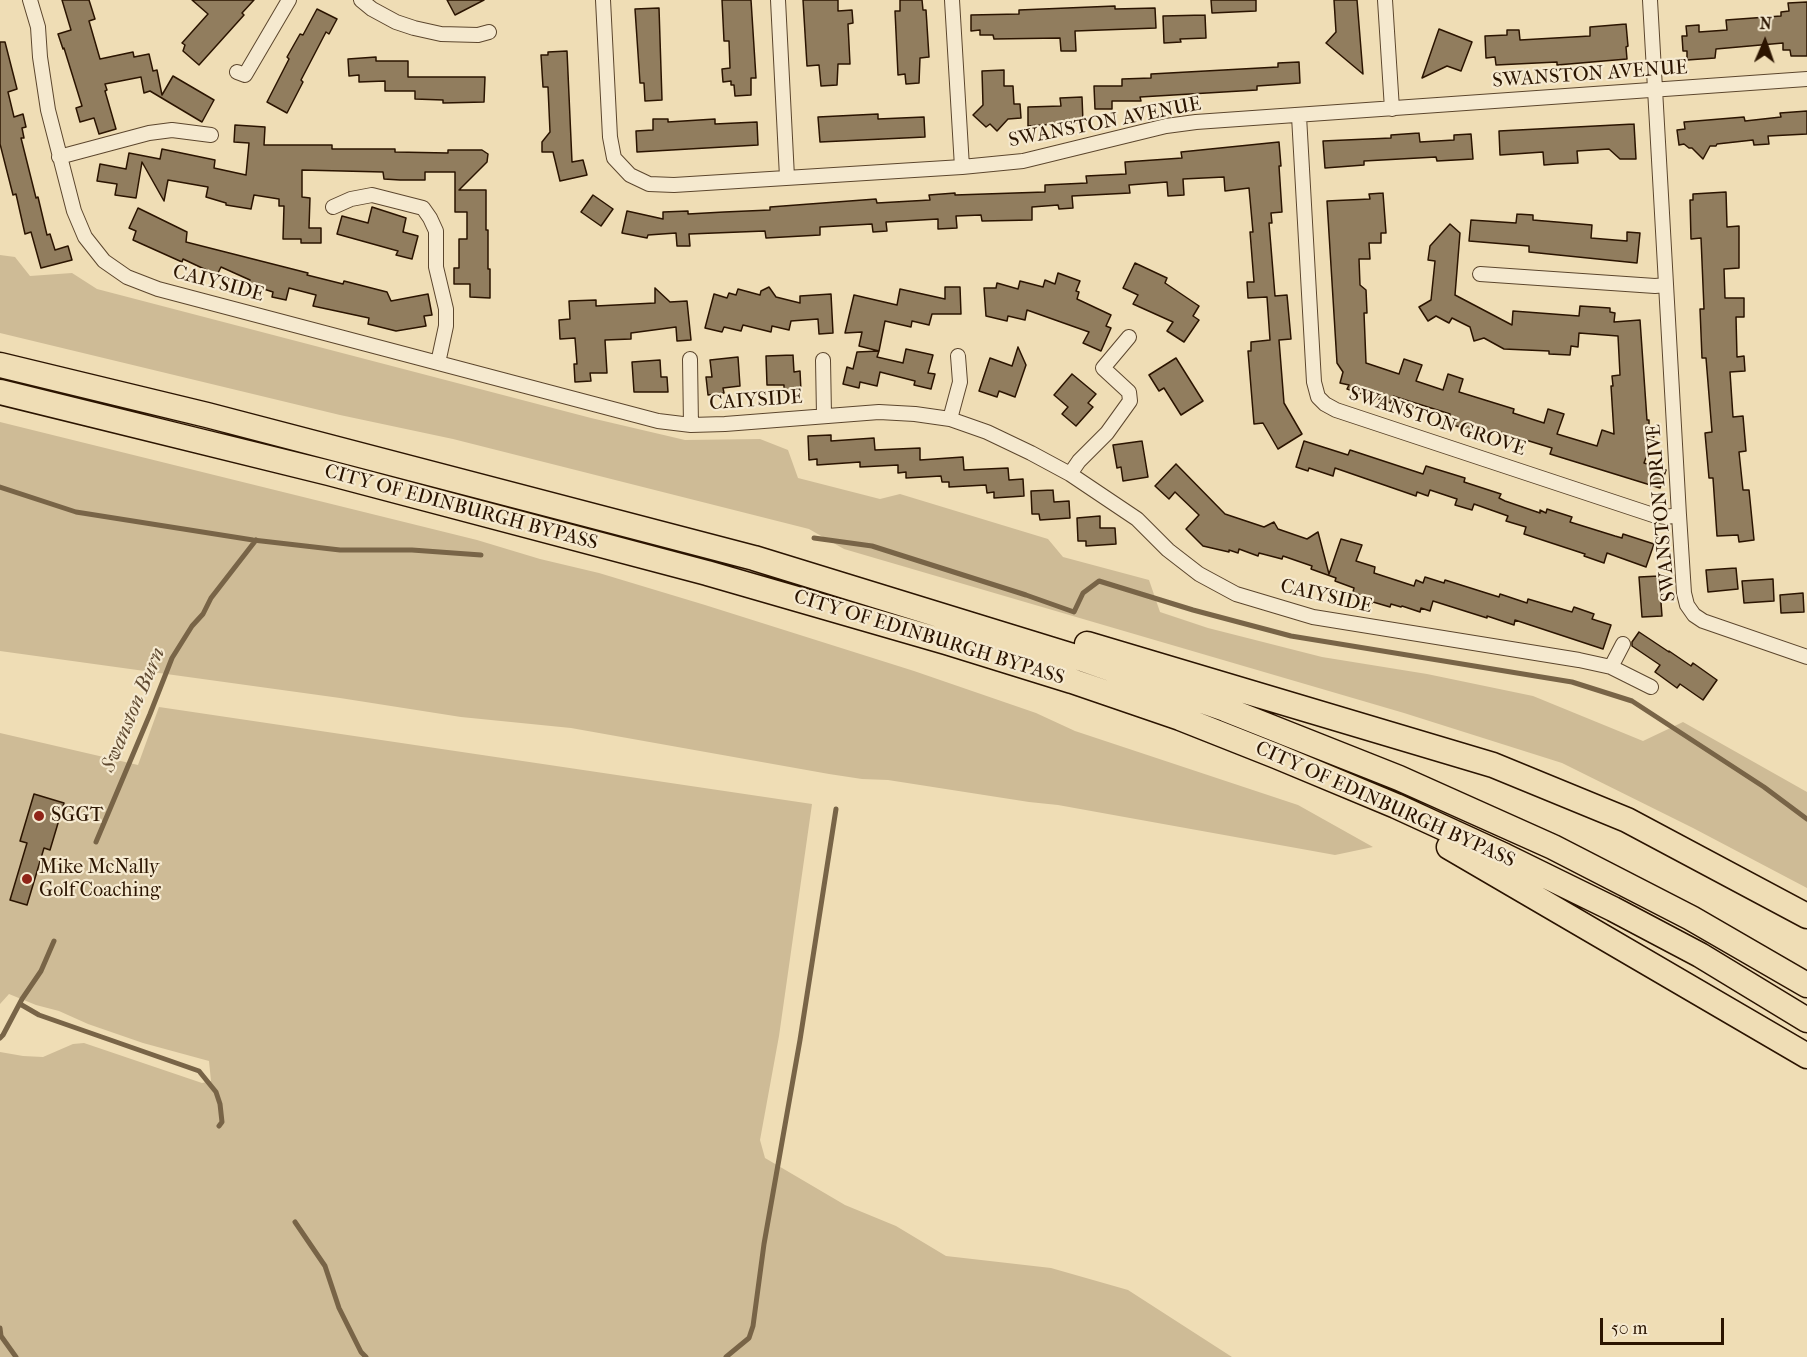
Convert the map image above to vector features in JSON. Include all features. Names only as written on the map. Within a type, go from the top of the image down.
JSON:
[{"type":"highway","name":"CITY OF EDINBURGH BYPASS","points":[[0,365],[218,418],[754,558],[1082,659],[1225,709],[1399,778],[1553,847],[1691,918],[1807,985]]},
{"type":"highway","name":"CITY OF EDINBURGH BYPASS","points":[[0,392],[329,473],[707,573],[946,642],[1072,681],[1180,718],[1396,806],[1505,856],[1700,955],[1807,1020]]},
{"type":"highway","points":[[754,558],[939,601],[1493,765],[1627,820],[1807,916]]},
{"type":"highway","points":[[946,642],[1294,776],[1414,829],[1465,855],[1807,1056]]},
{"type":"street","name":"CAIYSIDE","points":[[30,0],[38,27],[48,110],[74,211],[85,237],[104,261],[127,276],[158,289],[658,421],[691,425],[725,424],[879,412],[950,419],[987,432],[1070,474],[1137,519],[1168,550],[1199,574],[1236,594],[1313,618],[1611,667],[1651,687]]},
{"type":"street","points":[[237,72],[245,75],[289,0]]},
{"type":"street","points":[[361,0],[396,22],[414,28],[441,34],[482,38]]},
{"type":"street","name":"SWANSTON AVENUE","points":[[603,0],[609,137],[614,159],[630,176],[650,184],[962,167],[1023,161],[1166,126],[1196,122],[1807,79]]},
{"type":"street","points":[[778,0],[787,177]]},
{"type":"street","points":[[952,0],[962,167]]},
{"type":"street","points":[[1385,0],[1392,109]]},
{"type":"street","name":"SWANSTON DRIVE","points":[[1650,0],[1684,593],[1687,605],[1694,615],[1703,621],[1807,657]]},
{"type":"street","name":"SWANSTON GROVE","points":[[1299,116],[1314,382],[1318,397],[1336,410],[1653,515],[1666,517],[1679,515]]},
{"type":"street","points":[[59,157],[149,132],[172,130],[211,135]]},
{"type":"street","points":[[333,207],[351,199],[372,195],[423,208],[430,218],[436,231],[436,267],[446,309],[446,326],[438,363]]},
{"type":"street","points":[[1480,274],[1505,283],[1666,285]]},
{"type":"street","points":[[1070,474],[1079,461],[1107,433],[1130,401],[1129,392],[1103,368],[1129,337]]},
{"type":"street","points":[[950,419],[960,382],[958,356]]},
{"type":"street","name":"CAIYSIDE","points":[[690,359],[691,425]]},
{"type":"street","name":"CAIYSIDE","points":[[823,360],[824,415]]},
{"type":"street","points":[[1611,667],[1623,644]]},
{"type":"shaded area","points":[[0,255],[15,257],[30,276],[72,273],[97,289],[591,418],[685,440],[760,439],[788,450],[798,478],[880,499],[900,494],[1048,539],[1063,557],[1149,580],[1160,612],[1208,628],[1322,657],[1427,674],[1533,696],[1643,741],[1683,722],[1807,792],[1807,888],[1562,763],[1404,713],[844,549],[809,529],[453,439],[340,415],[0,333]]},
{"type":"shaded area","points":[[0,422],[477,540],[705,605],[914,671],[1036,713],[1075,731],[1298,805],[1373,847],[1335,855],[1058,805],[888,780],[829,774],[571,728],[461,717],[0,651]]},
{"type":"shaded area","points":[[159,707],[812,804],[779,1036],[760,1140],[765,1158],[845,1205],[896,1226],[946,1256],[1051,1268],[1128,1290],[1232,1357],[0,1357],[0,1052],[43,1057],[73,1044],[84,1043],[202,1083],[211,1081],[209,1061],[143,1043],[9,994],[0,1004],[0,733],[138,765]]},
{"type":"building","points":[[62,0],[89,0],[95,19],[89,21],[100,59],[133,52],[134,57],[149,54],[153,71],[157,70],[162,95],[173,76],[214,100],[202,122],[150,91],[144,93],[141,77],[105,84],[116,129],[99,134],[94,118],[80,122],[76,108],[82,106],[58,34],[71,30]]},
{"type":"building","points":[[192,0],[254,0],[242,13],[244,15],[199,65],[183,51],[185,45],[182,43],[208,14]]},
{"type":"building","points":[[447,0],[484,0],[455,15]]},
{"type":"building","points":[[722,0],[751,0],[756,78],[751,78],[751,95],[735,96],[734,85],[731,85],[731,81],[723,82],[722,69],[730,68],[729,41],[724,41]]},
{"type":"building","points":[[803,0],[838,0],[838,11],[852,10],[853,23],[848,24],[850,64],[838,64],[837,85],[821,86],[819,65],[807,66]]},
{"type":"building","points":[[900,0],[922,0],[923,10],[926,10],[929,57],[920,58],[919,83],[906,84],[905,74],[898,75],[895,11],[900,11]]},
{"type":"building","points":[[1211,0],[1256,0],[1256,11],[1212,13]]},
{"type":"building","points":[[1334,0],[1357,0],[1363,74],[1326,43],[1336,32]]},
{"type":"building","points":[[1807,2],[1807,56],[1791,56],[1790,50],[1783,50],[1783,43],[1716,49],[1715,58],[1687,60],[1687,51],[1683,51],[1682,36],[1687,36],[1686,26],[1699,25],[1699,32],[1727,30],[1726,20],[1781,16],[1781,12],[1789,11],[1788,3]]},
{"type":"building","points":[[1115,6],[1115,9],[1155,8],[1156,28],[1075,31],[1076,51],[1061,51],[1060,38],[994,39],[993,35],[980,35],[980,30],[971,31],[971,15],[1019,14],[1019,10]]},
{"type":"building","points":[[659,8],[662,100],[645,101],[644,83],[640,83],[635,9]]},
{"type":"building","points":[[317,9],[337,19],[329,34],[326,32],[287,113],[267,102],[289,59],[287,57],[300,34],[303,35]]},
{"type":"building","points":[[1205,15],[1206,38],[1180,39],[1181,42],[1164,43],[1163,16]]},
{"type":"building","points":[[1626,24],[1627,59],[1557,65],[1557,62],[1496,65],[1495,57],[1486,58],[1485,36],[1507,35],[1507,30],[1519,30],[1520,40],[1590,36],[1590,27]]},
{"type":"building","points":[[1439,29],[1472,42],[1461,71],[1447,66],[1422,78]]},
{"type":"building","points":[[0,42],[5,42],[17,89],[8,92],[14,117],[23,114],[26,127],[22,128],[24,138],[21,138],[47,235],[50,234],[55,250],[68,246],[72,260],[41,268],[31,232],[25,234],[16,194],[13,195],[0,144]]},
{"type":"building","points":[[567,51],[572,162],[583,160],[587,175],[560,181],[553,152],[542,152],[542,142],[550,132],[548,87],[543,87],[541,55],[548,55],[548,52]]},
{"type":"building","points":[[376,57],[376,61],[408,61],[408,77],[485,77],[484,102],[443,103],[443,100],[415,99],[415,91],[385,91],[385,81],[359,82],[359,75],[349,76],[348,59]]},
{"type":"building","points":[[1299,62],[1300,83],[1257,86],[1257,90],[1140,97],[1141,101],[1112,101],[1112,109],[1095,109],[1094,86],[1122,86],[1122,79],[1151,78],[1151,74],[1278,67],[1278,63]]},
{"type":"building","points":[[1004,70],[1004,86],[1013,86],[1014,104],[1020,104],[1021,118],[1008,119],[997,131],[990,124],[986,127],[973,115],[983,105],[982,71]]},
{"type":"building","points":[[1082,97],[1083,122],[1028,126],[1028,107],[1061,106],[1060,98]]},
{"type":"building","points":[[1807,111],[1807,134],[1768,136],[1769,144],[1754,145],[1753,140],[1717,144],[1710,146],[1703,159],[1692,148],[1684,144],[1679,145],[1677,130],[1685,129],[1684,122],[1744,117],[1745,121],[1781,117],[1780,113]]},
{"type":"building","points":[[878,114],[878,119],[924,117],[925,137],[820,142],[818,117]]},
{"type":"building","points":[[653,119],[668,119],[668,122],[715,119],[715,124],[757,122],[758,145],[637,152],[636,131],[653,130]]},
{"type":"building","points":[[1634,124],[1636,159],[1620,159],[1609,149],[1577,151],[1578,163],[1544,165],[1543,152],[1500,155],[1499,131]]},
{"type":"building","points":[[235,125],[265,127],[264,145],[332,145],[332,149],[395,149],[395,152],[448,153],[448,150],[482,150],[488,154],[487,162],[459,190],[486,190],[490,298],[470,297],[470,284],[454,284],[454,268],[459,268],[459,239],[467,239],[467,212],[455,212],[455,172],[425,172],[425,180],[400,180],[384,179],[383,172],[302,170],[302,197],[310,198],[309,228],[321,228],[321,243],[301,243],[301,239],[283,239],[284,206],[279,206],[279,199],[254,195],[251,209],[226,205],[226,203],[206,197],[208,187],[168,180],[164,201],[142,162],[136,198],[115,195],[117,184],[97,181],[100,164],[126,169],[129,153],[160,159],[162,149],[215,160],[214,168],[246,175],[249,143],[234,142]]},
{"type":"building","points":[[1419,133],[1420,142],[1454,140],[1454,135],[1471,134],[1473,159],[1437,161],[1436,157],[1364,161],[1364,165],[1325,168],[1323,141],[1391,138],[1391,135]]},
{"type":"building","points":[[1279,142],[1282,212],[1271,213],[1272,223],[1269,223],[1275,296],[1287,295],[1291,339],[1279,340],[1284,403],[1302,434],[1278,449],[1263,423],[1254,424],[1248,351],[1251,351],[1251,342],[1270,340],[1267,297],[1248,298],[1247,282],[1254,282],[1249,188],[1225,191],[1224,177],[1183,179],[1184,195],[1168,196],[1167,182],[1129,185],[1130,193],[1072,196],[1073,208],[1059,209],[1058,205],[1032,207],[1032,220],[982,221],[981,215],[956,216],[957,228],[938,229],[938,219],[886,222],[887,231],[873,232],[872,224],[820,227],[820,235],[766,238],[765,231],[689,234],[690,246],[677,246],[676,233],[648,235],[647,238],[622,233],[627,211],[663,219],[663,212],[688,211],[688,214],[770,210],[770,207],[876,199],[877,203],[930,200],[929,195],[955,193],[955,195],[1045,192],[1045,185],[1087,183],[1086,176],[1126,174],[1125,162],[1182,158],[1181,152]]},
{"type":"building","points":[[1726,192],[1727,227],[1739,226],[1739,268],[1724,269],[1725,298],[1744,298],[1744,317],[1736,317],[1737,357],[1744,356],[1745,371],[1730,372],[1733,417],[1743,416],[1746,451],[1739,452],[1743,490],[1749,490],[1754,540],[1739,542],[1738,535],[1717,536],[1713,478],[1709,478],[1705,433],[1712,432],[1706,358],[1702,358],[1700,309],[1704,309],[1701,238],[1691,239],[1690,200],[1693,200],[1693,194]]},
{"type":"building","points":[[1383,193],[1386,233],[1381,233],[1381,243],[1369,243],[1370,259],[1359,259],[1360,285],[1366,290],[1367,313],[1364,313],[1366,363],[1399,374],[1404,359],[1422,365],[1416,381],[1443,390],[1448,374],[1463,379],[1459,392],[1514,409],[1513,413],[1544,423],[1548,409],[1564,414],[1557,434],[1597,446],[1602,430],[1614,434],[1611,386],[1613,386],[1612,376],[1620,375],[1618,336],[1579,333],[1578,347],[1571,346],[1570,355],[1549,354],[1549,351],[1504,349],[1484,338],[1474,341],[1470,327],[1452,318],[1449,323],[1436,316],[1428,321],[1419,307],[1431,300],[1435,261],[1428,260],[1430,246],[1450,224],[1460,233],[1455,295],[1512,325],[1513,311],[1579,316],[1580,306],[1610,308],[1610,312],[1615,313],[1614,322],[1640,320],[1647,420],[1649,420],[1649,435],[1654,436],[1644,463],[1666,470],[1660,488],[1550,454],[1552,448],[1493,430],[1491,437],[1447,423],[1450,414],[1393,396],[1391,403],[1347,389],[1349,385],[1340,383],[1343,372],[1337,363],[1327,201],[1370,199],[1369,194]]},
{"type":"building","points":[[593,195],[613,209],[601,226],[581,212]]},
{"type":"building","points":[[372,207],[406,218],[403,232],[418,236],[412,259],[396,255],[398,251],[337,234],[342,216],[368,223]]},
{"type":"building","points":[[138,208],[187,232],[186,242],[343,284],[344,281],[387,292],[391,301],[428,294],[432,315],[424,316],[426,326],[396,331],[368,324],[369,318],[313,306],[316,295],[289,288],[286,300],[272,297],[273,292],[248,284],[250,280],[221,267],[217,275],[133,240],[136,231],[129,228]]},
{"type":"building","points":[[1517,214],[1533,215],[1533,220],[1592,225],[1591,238],[1627,241],[1627,232],[1640,233],[1637,263],[1529,252],[1529,246],[1469,241],[1471,220],[1516,223]]},
{"type":"building","points":[[1135,263],[1167,278],[1165,283],[1199,306],[1193,316],[1199,320],[1184,342],[1167,331],[1173,322],[1133,304],[1138,295],[1123,288]]},
{"type":"building","points":[[1058,273],[1080,281],[1076,291],[1079,292],[1077,299],[1111,315],[1106,326],[1111,328],[1101,351],[1083,343],[1089,332],[1027,310],[1025,320],[1008,316],[1007,321],[986,316],[984,288],[996,288],[997,283],[1018,289],[1020,281],[1043,287],[1045,280],[1055,284]]},
{"type":"building","points":[[769,287],[776,297],[800,303],[800,296],[831,294],[833,333],[819,334],[818,319],[791,321],[789,330],[772,326],[771,332],[743,325],[741,331],[724,327],[722,332],[705,328],[714,294],[727,298],[729,293],[736,295],[738,289],[760,295],[761,291]]},
{"type":"building","points":[[945,287],[960,287],[961,314],[932,314],[929,325],[912,321],[911,327],[885,321],[879,351],[859,346],[862,332],[845,333],[854,295],[897,305],[900,289],[945,299]]},
{"type":"building","points":[[655,288],[670,302],[687,301],[691,340],[677,341],[676,327],[631,333],[631,339],[605,340],[607,373],[590,373],[591,381],[575,382],[574,364],[577,364],[575,338],[560,339],[559,320],[570,319],[569,301],[596,300],[596,306],[655,303]]},
{"type":"building","points":[[1018,347],[1026,365],[1015,397],[999,391],[997,397],[979,391],[990,358],[1012,366]]},
{"type":"building","points":[[906,349],[933,355],[928,373],[935,374],[931,389],[914,385],[915,381],[880,372],[877,386],[860,382],[859,388],[843,384],[847,367],[853,369],[857,352],[879,351],[877,357],[903,363]]},
{"type":"building","points":[[793,355],[794,372],[800,371],[801,391],[784,392],[784,385],[767,385],[766,356]]},
{"type":"building","points":[[738,357],[740,386],[723,388],[724,393],[708,395],[706,377],[712,377],[710,360]]},
{"type":"building","points":[[1176,358],[1203,401],[1181,415],[1164,388],[1159,391],[1149,375]]},
{"type":"building","points":[[660,360],[661,377],[667,377],[668,392],[634,392],[632,362]]},
{"type":"building","points":[[1072,374],[1096,394],[1088,403],[1093,407],[1076,426],[1062,414],[1068,407],[1054,395]]},
{"type":"building","points":[[831,435],[831,441],[874,438],[875,450],[920,448],[920,460],[963,457],[964,470],[1008,468],[1009,480],[1023,479],[1024,496],[994,498],[994,492],[987,493],[986,485],[949,487],[949,482],[942,482],[941,476],[906,478],[906,472],[898,473],[898,465],[860,467],[860,462],[817,465],[817,459],[809,460],[808,436]]},
{"type":"building","points":[[1142,441],[1148,477],[1123,481],[1121,467],[1117,468],[1113,445]]},
{"type":"building","points":[[1304,441],[1348,455],[1350,450],[1423,474],[1426,466],[1465,478],[1464,482],[1501,494],[1499,498],[1505,501],[1540,513],[1540,510],[1546,513],[1547,509],[1572,517],[1570,522],[1622,538],[1623,534],[1654,544],[1646,567],[1607,553],[1604,563],[1584,556],[1585,554],[1524,534],[1526,527],[1506,521],[1508,516],[1474,504],[1472,510],[1455,505],[1457,499],[1430,490],[1428,496],[1417,492],[1416,496],[1335,468],[1333,476],[1309,468],[1308,471],[1296,467]]},
{"type":"building","points":[[1176,464],[1225,514],[1264,527],[1274,522],[1278,529],[1307,539],[1318,532],[1329,574],[1341,539],[1362,545],[1356,561],[1375,567],[1374,573],[1414,586],[1416,580],[1423,583],[1425,577],[1444,583],[1445,580],[1499,597],[1500,594],[1527,603],[1528,599],[1572,612],[1574,607],[1594,614],[1592,619],[1611,625],[1603,649],[1515,620],[1514,625],[1433,601],[1430,611],[1421,608],[1420,612],[1402,606],[1391,604],[1390,607],[1372,603],[1359,599],[1360,595],[1353,592],[1354,588],[1335,581],[1336,578],[1311,569],[1312,566],[1283,556],[1282,559],[1259,553],[1258,556],[1239,549],[1238,553],[1203,546],[1186,529],[1199,515],[1175,492],[1169,499],[1155,486]]},
{"type":"building","points":[[1053,490],[1054,502],[1069,501],[1070,518],[1040,520],[1039,514],[1032,514],[1031,491]]},
{"type":"building","points":[[1100,516],[1100,528],[1115,528],[1116,544],[1086,546],[1086,541],[1078,541],[1077,518]]},
{"type":"building","points":[[1736,568],[1738,589],[1708,592],[1706,570]]},
{"type":"building","points":[[1659,576],[1662,616],[1642,617],[1639,577]]},
{"type":"building","points":[[1773,579],[1774,601],[1744,603],[1742,581]]},
{"type":"building","points":[[1803,593],[1804,612],[1781,613],[1780,595]]},
{"type":"building","points":[[1639,632],[1691,666],[1693,663],[1717,680],[1703,700],[1680,684],[1677,688],[1655,672],[1660,665],[1632,646]]},
{"type":"building","points":[[34,794],[64,803],[50,850],[44,848],[27,905],[10,900],[27,843],[20,841]]},
{"type":"waterway","points":[[0,487],[76,512],[253,540],[340,550],[412,550],[481,555]]},
{"type":"waterway","points":[[814,538],[872,546],[1074,612],[1083,593],[1099,581],[1193,610],[1291,636],[1572,682],[1632,701],[1764,787],[1807,819]]},
{"type":"waterway","name":"Swanston Burn","points":[[96,842],[172,658],[192,626],[203,614],[211,598],[256,540]]},
{"type":"waterway","points":[[726,1357],[749,1338],[753,1326],[764,1244],[800,1040],[836,809]]},
{"type":"waterway","name":"Swanston Burn","points":[[0,1038],[41,971],[54,941]]},
{"type":"waterway","points":[[20,1004],[39,1015],[199,1071],[216,1092],[222,1122],[219,1126]]},
{"type":"waterway","points":[[295,1222],[325,1266],[339,1308],[361,1352],[366,1357]]},
{"type":"waterway","name":"Swanston Burn","points":[[0,1328],[1,1336],[16,1357]]},
{"type":"place","name":"SGGT","points":[[39,816]]},
{"type":"place","name":"Mike McNally Golf Coaching","points":[[27,879]]}]
